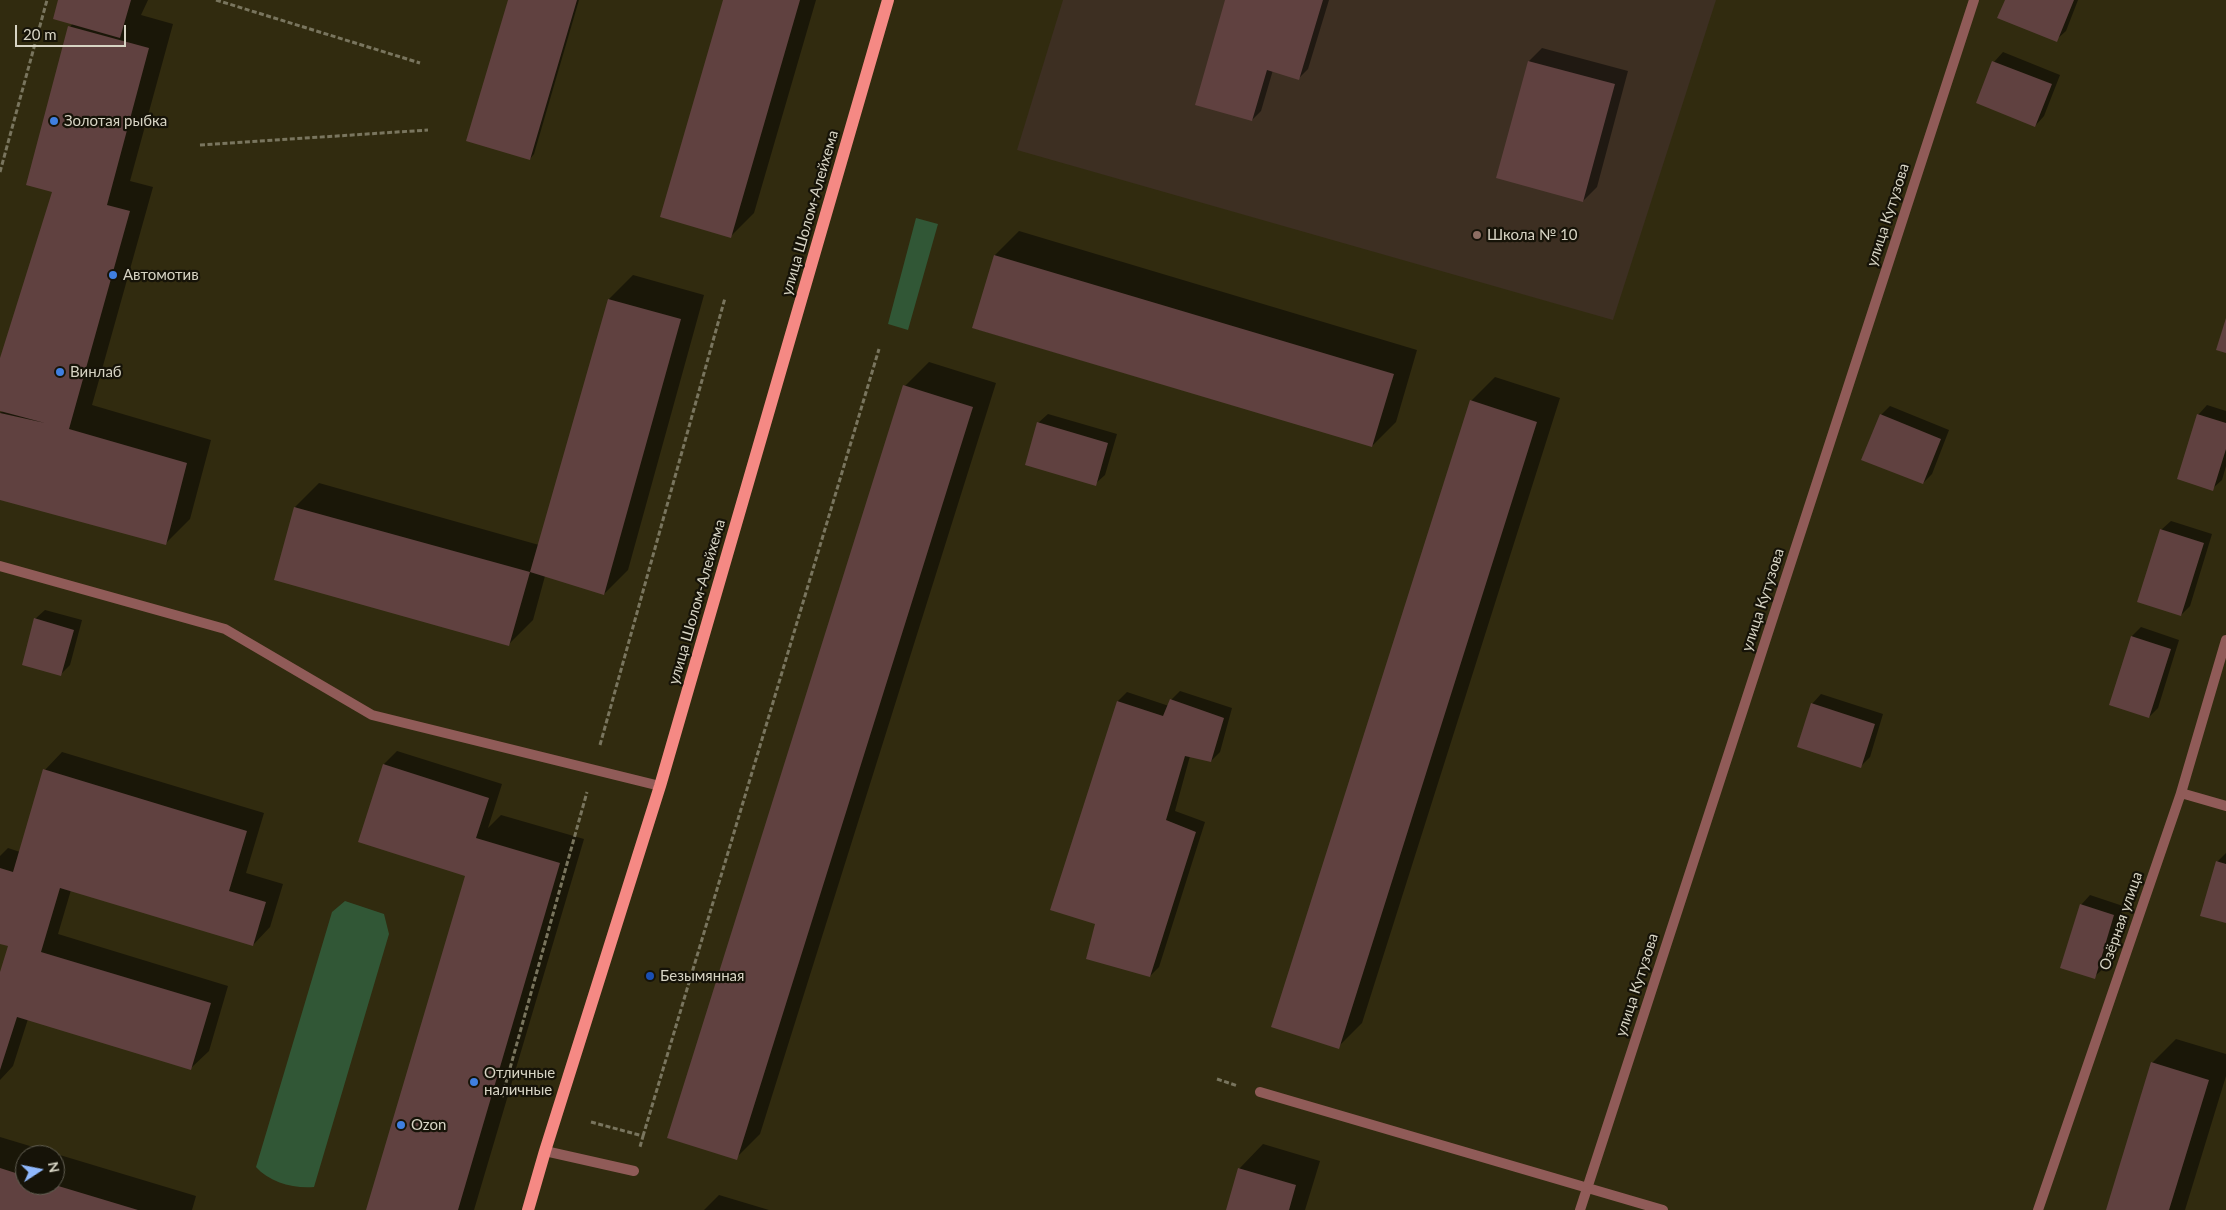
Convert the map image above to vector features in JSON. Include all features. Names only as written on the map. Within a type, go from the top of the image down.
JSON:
[{"type":"main road","name":"улица Шолом-Алейхема","points":[[528,1210],[660,786],[888,0]]},
{"type":"street","name":"улица Кутузова","points":[[1580,1210],[1974,0]]},
{"type":"street","points":[[0,566],[225,629],[372,715],[660,786]]},
{"type":"street","name":"Озёрная улица","points":[[2038,1210],[2181,793],[2226,640]]},
{"type":"street","points":[[2181,793],[2226,806]]},
{"type":"street","points":[[1260,1092],[1663,1210]]},
{"type":"street","points":[[545,1151],[634,1171]]},
{"type":"path","points":[[0,172],[47,0]]},
{"type":"path","points":[[216,0],[420,63]]},
{"type":"path","points":[[200,145],[428,130]]},
{"type":"path","points":[[502,1098],[725,298]]},
{"type":"path","points":[[634,1171],[879,349]]},
{"type":"path","points":[[591,1122],[643,1136]]},
{"type":"shaded area","name":"Школа № 10","points":[[1063,0],[1716,0],[1613,320],[1017,150]]},
{"type":"green space","points":[[916,218],[938,224],[908,330],[888,324]]},
{"type":"green space","points":[[345,901],[384,914],[389,934],[314,1187],[290,1186],[268,1177],[256,1167],[332,912]]},
{"type":"building","points":[[58,0],[131,0],[120,38],[53,19]]},
{"type":"building","points":[[508,0],[577,0],[530,160],[466,141]]},
{"type":"building","points":[[723,0],[800,0],[731,238],[660,217]]},
{"type":"building","points":[[1225,0],[1323,0],[1299,80],[1267,70],[1252,121],[1195,105]]},
{"type":"building","points":[[2005,0],[2074,0],[2057,42],[1997,18]]},
{"type":"building","points":[[68,26],[149,48],[107,205],[130,211],[69,429],[187,463],[166,545],[0,500],[0,413],[45,423],[0,411],[0,358],[52,192],[26,185]]},
{"type":"building","points":[[1528,61],[1615,84],[1583,202],[1496,178]]},
{"type":"building","points":[[1992,61],[2052,84],[2035,127],[1976,103]]},
{"type":"building","points":[[994,255],[1394,374],[1372,447],[972,328]]},
{"type":"building","points":[[608,299],[681,319],[604,595],[530,572]]},
{"type":"building","points":[[2226,318],[2226,353],[2216,350]]},
{"type":"building","points":[[903,385],[973,407],[737,1160],[667,1138]]},
{"type":"building","points":[[1470,400],[1537,422],[1339,1049],[1271,1027]]},
{"type":"building","points":[[1880,414],[1941,439],[1923,484],[1861,460]]},
{"type":"building","points":[[2197,414],[2226,423],[2226,449],[2213,491],[2177,479]]},
{"type":"building","points":[[1037,422],[1108,443],[1096,486],[1025,465]]},
{"type":"building","points":[[294,507],[530,572],[509,646],[274,580]]},
{"type":"building","points":[[2160,529],[2204,543],[2181,616],[2137,602]]},
{"type":"building","points":[[34,618],[74,630],[61,676],[22,665]]},
{"type":"building","points":[[2131,636],[2171,649],[2149,718],[2109,705]]},
{"type":"building","points":[[1170,699],[1224,718],[1211,762],[1185,756],[1166,820],[1196,832],[1150,977],[1086,959],[1095,924],[1050,910],[1117,701],[1163,716]]},
{"type":"building","points":[[1811,703],[1875,724],[1861,768],[1797,747]]},
{"type":"building","points":[[383,764],[489,798],[476,838],[560,863],[458,1210],[366,1210],[465,876],[358,842]]},
{"type":"building","points":[[43,769],[247,831],[229,891],[266,902],[253,946],[60,888],[41,952],[211,1003],[191,1070],[17,1017],[0,1070],[0,972],[8,946],[0,944],[0,868],[13,872]]},
{"type":"building","points":[[2216,861],[2226,864],[2226,923],[2200,916]]},
{"type":"building","points":[[2080,904],[2114,915],[2095,979],[2060,968]]},
{"type":"building","points":[[2151,1062],[2209,1080],[2169,1210],[2106,1210]]},
{"type":"building","points":[[0,1168],[15,1173],[15,1195],[65,1195],[65,1188],[138,1210],[0,1210]]},
{"type":"building","points":[[1238,1168],[1296,1185],[1289,1210],[1226,1210]]},
{"type":"place","name":"Золотая рыбка","points":[[54,121]]},
{"type":"place","name":"Школа № 10","points":[[1477,235]]},
{"type":"place","name":"Автомотив","points":[[113,275]]},
{"type":"place","name":"Винлаб","points":[[60,372]]},
{"type":"place","name":"Безымянная","points":[[650,976]]},
{"type":"place","name":"Отличные наличные","points":[[474,1082]]},
{"type":"place","name":"Ozon","points":[[401,1125]]}]
